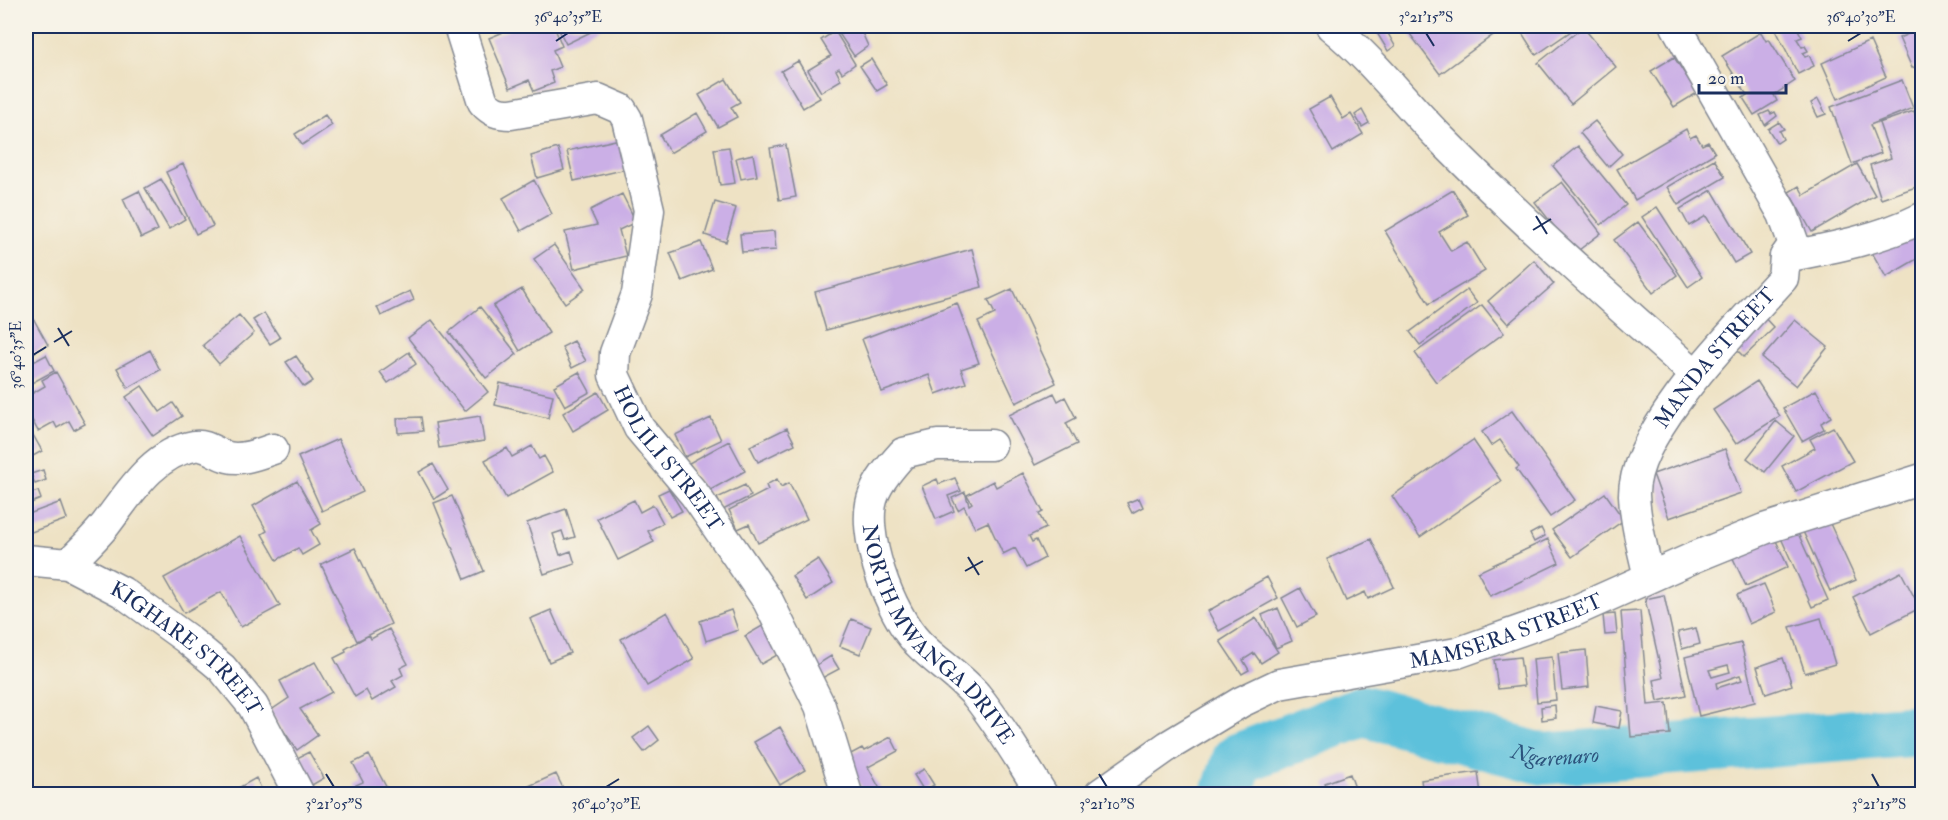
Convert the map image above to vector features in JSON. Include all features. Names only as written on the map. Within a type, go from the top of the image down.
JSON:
[{"type":"street","name":"HOLILI STREET","points":[[459,26],[483,102],[489,110],[499,114],[510,114],[598,99],[621,109],[627,119],[649,210],[637,294],[615,353],[614,375],[639,428],[694,495],[768,601],[820,706],[847,795]]},
{"type":"street","points":[[1331,26],[1371,61],[1440,138],[1533,229],[1696,375]]},
{"type":"street","name":"MANDA STREET","points":[[1649,577],[1634,495],[1638,468],[1652,440],[1696,375],[1783,278],[1785,257],[1794,244],[1783,214],[1676,26]]},
{"type":"street","points":[[1785,257],[1835,248],[1902,228],[1923,218]]},
{"type":"street","points":[[68,564],[105,526],[132,489],[160,461],[181,449],[196,445],[214,449],[228,457],[249,457],[273,449]]},
{"type":"street","name":"NORTH MWANGA DRIVE","points":[[991,445],[937,445],[903,453],[873,495],[869,528],[887,592],[902,620],[917,642],[957,675],[976,695],[1042,795]]},
{"type":"street","name":"MAMSERA STREET","points":[[1100,795],[1168,746],[1241,702],[1278,684],[1389,667],[1457,653],[1570,613],[1764,529],[1923,479]]},
{"type":"street","name":"KIGHARE STREET","points":[[26,560],[68,564],[122,592],[188,639],[222,668],[253,706],[299,795]]},
{"type":"building","points":[[518,26],[554,26],[562,46],[553,50],[560,67],[550,71],[554,83],[534,91],[529,80],[510,88],[489,38]]},
{"type":"building","points":[[557,26],[603,26],[566,44]]},
{"type":"building","points":[[834,26],[859,26],[868,46],[854,56]]},
{"type":"building","points":[[1404,26],[1492,26],[1497,32],[1440,74]]},
{"type":"building","points":[[1533,26],[1567,26],[1571,31],[1536,55],[1522,33]]},
{"type":"building","points":[[1774,26],[1796,26],[1802,37],[1797,39],[1808,51],[1803,53],[1805,57],[1809,55],[1814,66],[1798,74]]},
{"type":"building","points":[[1897,26],[1922,26],[1901,34]]},
{"type":"building","points":[[1583,27],[1616,67],[1571,104],[1538,63]]},
{"type":"building","points":[[1385,28],[1395,46],[1388,51],[1377,33]]},
{"type":"building","points":[[1922,28],[1922,64],[1912,68],[1899,38]]},
{"type":"building","points":[[835,31],[855,64],[842,73],[839,68],[836,70],[841,80],[821,92],[808,70],[831,56],[821,40]]},
{"type":"building","points":[[1761,32],[1766,41],[1769,39],[1795,81],[1774,95],[1777,101],[1754,115],[1743,98],[1747,95],[1722,56]]},
{"type":"building","points":[[1870,41],[1886,77],[1838,99],[1822,63]]},
{"type":"building","points":[[1674,57],[1697,93],[1674,107],[1651,71]]},
{"type":"building","points":[[871,59],[887,85],[877,91],[860,66]]},
{"type":"building","points":[[798,61],[820,98],[803,108],[781,71]]},
{"type":"building","points":[[726,79],[740,102],[731,107],[737,117],[718,127],[699,95]]},
{"type":"building","points":[[1902,80],[1913,108],[1870,125],[1881,153],[1852,164],[1831,107]]},
{"type":"building","points":[[1330,97],[1343,119],[1351,114],[1363,134],[1333,152],[1309,109]]},
{"type":"building","points":[[1818,99],[1826,114],[1818,117],[1811,103]]},
{"type":"building","points":[[1362,110],[1369,123],[1362,127],[1355,115]]},
{"type":"building","points":[[1769,111],[1771,114],[1775,112],[1777,116],[1765,125],[1760,115]]},
{"type":"building","points":[[1914,111],[1920,129],[1922,129],[1922,185],[1881,199],[1870,165],[1891,158],[1879,123]]},
{"type":"building","points":[[697,113],[707,131],[670,153],[660,135]]},
{"type":"building","points":[[325,115],[332,125],[302,145],[295,134]]},
{"type":"building","points":[[1595,121],[1622,154],[1608,167],[1580,133]]},
{"type":"building","points":[[1779,122],[1784,129],[1779,131],[1783,139],[1777,143],[1768,129]]},
{"type":"building","points":[[1686,129],[1690,138],[1696,135],[1702,145],[1708,142],[1715,153],[1635,200],[1617,169]]},
{"type":"building","points":[[620,139],[627,169],[574,181],[567,151]]},
{"type":"building","points":[[786,145],[796,197],[779,200],[770,148]]},
{"type":"building","points":[[1578,146],[1626,205],[1601,225],[1553,166]]},
{"type":"building","points":[[729,147],[735,183],[720,185],[714,149]]},
{"type":"building","points":[[558,148],[564,170],[537,178],[531,156]]},
{"type":"building","points":[[753,154],[757,176],[741,179],[736,158]]},
{"type":"building","points":[[1714,159],[1725,177],[1678,205],[1667,187]]},
{"type":"building","points":[[183,164],[213,226],[196,234],[166,172]]},
{"type":"building","points":[[1857,164],[1875,195],[1812,232],[1789,192],[1799,186],[1804,195]]},
{"type":"building","points":[[161,179],[185,219],[169,229],[145,188]]},
{"type":"building","points":[[534,180],[552,214],[521,231],[503,198]]},
{"type":"building","points":[[1562,182],[1601,233],[1575,253],[1535,202]]},
{"type":"building","points":[[1453,190],[1468,215],[1439,232],[1451,251],[1467,242],[1485,271],[1429,304],[1385,231]]},
{"type":"building","points":[[1712,190],[1750,254],[1734,263],[1706,216],[1689,226],[1680,209]]},
{"type":"building","points":[[139,191],[158,230],[141,238],[123,199]]},
{"type":"building","points":[[622,194],[636,222],[619,230],[626,256],[574,269],[565,232],[597,225],[590,210]]},
{"type":"building","points":[[715,202],[736,208],[726,242],[705,235]]},
{"type":"building","points":[[1657,207],[1702,277],[1688,287],[1642,217]]},
{"type":"building","points":[[1922,219],[1922,256],[1886,277],[1870,249]]},
{"type":"building","points":[[1638,222],[1677,275],[1653,293],[1614,240]]},
{"type":"building","points":[[774,231],[776,250],[742,252],[740,234]]},
{"type":"building","points":[[701,242],[712,269],[682,281],[670,253]]},
{"type":"building","points":[[554,245],[585,289],[565,303],[534,259]]},
{"type":"building","points":[[972,249],[982,287],[826,330],[815,292]]},
{"type":"building","points":[[1534,260],[1554,284],[1508,324],[1488,301]]},
{"type":"building","points":[[522,289],[549,333],[520,351],[493,306]]},
{"type":"building","points":[[1012,289],[1056,383],[1016,403],[978,322],[995,314],[988,300]]},
{"type":"building","points":[[1467,290],[1477,303],[1420,345],[1410,332]]},
{"type":"building","points":[[410,291],[414,300],[381,316],[377,307]]},
{"type":"building","points":[[957,303],[979,363],[961,369],[966,383],[936,394],[929,375],[882,392],[862,339]]},
{"type":"building","points":[[1482,305],[1504,333],[1436,382],[1415,353]]},
{"type":"building","points":[[480,307],[517,354],[486,378],[449,332]]},
{"type":"building","points":[[28,309],[48,345],[26,357],[26,311]]},
{"type":"building","points":[[264,313],[280,338],[270,344],[253,320]]},
{"type":"building","points":[[239,315],[254,333],[219,364],[203,345]]},
{"type":"building","points":[[1762,315],[1774,328],[1744,357],[1727,340]]},
{"type":"building","points":[[432,320],[488,392],[465,411],[408,338]]},
{"type":"building","points":[[1795,320],[1828,347],[1796,386],[1762,358]]},
{"type":"building","points":[[574,341],[586,361],[572,368],[562,347]]},
{"type":"building","points":[[150,350],[160,370],[128,388],[117,368]]},
{"type":"building","points":[[409,352],[416,364],[388,383],[380,372]]},
{"type":"building","points":[[46,355],[54,371],[26,386],[26,366]]},
{"type":"building","points":[[296,356],[313,381],[304,387],[286,362]]},
{"type":"building","points":[[56,372],[85,424],[74,430],[69,421],[57,428],[54,422],[38,431],[26,409],[26,397],[45,386],[42,380]]},
{"type":"building","points":[[579,372],[590,392],[565,406],[554,386]]},
{"type":"building","points":[[1757,381],[1780,416],[1736,444],[1713,410]]},
{"type":"building","points":[[500,383],[553,395],[548,418],[495,405]]},
{"type":"building","points":[[142,386],[160,412],[173,403],[182,416],[153,436],[126,397]]},
{"type":"building","points":[[1816,390],[1831,417],[1821,423],[1824,429],[1802,441],[1783,408]]},
{"type":"building","points":[[598,392],[608,410],[573,431],[563,413]]},
{"type":"building","points":[[1054,393],[1058,401],[1065,397],[1076,418],[1066,423],[1077,444],[1035,465],[1009,415]]},
{"type":"building","points":[[1512,411],[1575,500],[1550,517],[1516,469],[1519,467],[1500,440],[1491,446],[1482,432]]},
{"type":"building","points":[[480,416],[484,441],[439,448],[435,423]]},
{"type":"building","points":[[421,417],[423,431],[398,433],[397,418]]},
{"type":"building","points":[[711,418],[721,440],[685,457],[675,435]]},
{"type":"building","points":[[1776,421],[1794,436],[1765,472],[1747,458]]},
{"type":"building","points":[[1833,427],[1853,461],[1796,492],[1782,466],[1815,448],[1810,439]]},
{"type":"building","points":[[787,428],[795,444],[758,462],[750,446]]},
{"type":"building","points":[[32,433],[42,451],[26,460],[26,436]]},
{"type":"building","points":[[338,439],[363,492],[322,511],[298,457]]},
{"type":"building","points":[[1473,440],[1501,481],[1420,537],[1392,496]]},
{"type":"building","points":[[729,441],[745,471],[705,493],[689,463]]},
{"type":"building","points":[[532,446],[539,459],[544,456],[553,472],[506,498],[485,460],[507,448],[512,457]]},
{"type":"building","points":[[1725,449],[1741,493],[1669,518],[1653,474]]},
{"type":"building","points":[[433,464],[448,490],[434,499],[419,472]]},
{"type":"building","points":[[43,470],[46,480],[35,484],[31,474]]},
{"type":"building","points":[[1023,473],[1043,512],[1039,514],[1046,528],[1029,536],[1032,542],[1036,540],[1045,558],[1026,568],[1015,548],[1003,554],[988,522],[975,528],[964,506],[958,510],[952,498],[965,492],[969,505],[972,503],[967,495],[993,481],[996,487]]},
{"type":"building","points":[[955,478],[961,491],[948,496],[954,511],[936,519],[922,486],[937,479],[939,484]]},
{"type":"building","points":[[777,479],[781,487],[789,483],[807,519],[758,543],[749,524],[738,529],[729,510],[768,490],[766,485]]},
{"type":"building","points":[[297,481],[321,524],[311,530],[319,545],[302,555],[298,548],[277,560],[262,534],[267,531],[253,506]]},
{"type":"building","points":[[745,485],[751,496],[723,510],[717,498]]},
{"type":"building","points":[[669,489],[682,511],[670,517],[658,494]]},
{"type":"building","points":[[38,491],[41,499],[26,505],[26,495]]},
{"type":"building","points":[[1605,493],[1624,520],[1572,557],[1552,530]]},
{"type":"building","points":[[452,496],[484,571],[465,579],[434,503]]},
{"type":"building","points":[[1139,498],[1143,507],[1132,513],[1127,503]]},
{"type":"building","points":[[634,500],[640,512],[653,505],[663,523],[648,531],[654,542],[618,560],[597,518]]},
{"type":"building","points":[[61,502],[67,519],[26,534],[26,515]]},
{"type":"building","points":[[566,509],[575,537],[565,540],[562,531],[553,534],[560,555],[571,551],[575,564],[544,574],[527,523]]},
{"type":"building","points":[[1826,515],[1856,580],[1830,591],[1801,527]]},
{"type":"building","points":[[1541,528],[1545,536],[1534,542],[1530,534]]},
{"type":"building","points":[[1797,531],[1828,600],[1812,607],[1781,538]]},
{"type":"building","points":[[1773,534],[1788,567],[1746,586],[1731,554]]},
{"type":"building","points":[[240,536],[280,606],[241,627],[221,592],[184,613],[164,578]]},
{"type":"building","points":[[1371,539],[1394,587],[1368,599],[1365,592],[1346,601],[1327,559]]},
{"type":"building","points":[[1548,539],[1559,563],[1490,596],[1478,572]]},
{"type":"building","points":[[355,548],[391,624],[357,641],[321,564]]},
{"type":"building","points":[[818,559],[833,583],[807,600],[792,576]]},
{"type":"building","points":[[1901,572],[1920,608],[1871,633],[1853,597]]},
{"type":"building","points":[[1267,577],[1278,598],[1219,631],[1208,611]]},
{"type":"building","points":[[1764,584],[1776,612],[1749,624],[1737,595]]},
{"type":"building","points":[[1300,588],[1316,617],[1297,627],[1282,598]]},
{"type":"building","points":[[1664,595],[1686,695],[1658,701],[1654,680],[1663,678],[1645,599]]},
{"type":"building","points":[[1278,608],[1292,641],[1276,648],[1262,615]]},
{"type":"building","points":[[551,610],[570,653],[549,662],[530,619]]},
{"type":"building","points":[[731,610],[738,630],[706,641],[700,621]]},
{"type":"building","points":[[1640,611],[1648,705],[1667,703],[1670,734],[1631,737],[1621,612]]},
{"type":"building","points":[[667,612],[694,659],[647,686],[621,639]]},
{"type":"building","points":[[1615,614],[1617,634],[1605,635],[1603,615]]},
{"type":"building","points":[[1256,618],[1278,652],[1261,663],[1254,653],[1243,660],[1249,670],[1242,674],[1220,641]]},
{"type":"building","points":[[1821,618],[1835,664],[1805,673],[1790,627]]},
{"type":"building","points":[[851,619],[871,627],[860,654],[840,646]]},
{"type":"building","points":[[764,625],[779,654],[761,664],[745,636]]},
{"type":"building","points":[[1696,628],[1700,644],[1682,649],[1678,632]]},
{"type":"building","points":[[389,629],[408,664],[400,668],[403,675],[392,681],[396,687],[372,701],[366,690],[355,697],[334,658],[369,635],[371,639]]},
{"type":"building","points":[[1741,643],[1755,702],[1699,716],[1685,657]],"holes":[[[1728,665],[1730,672],[1712,677],[1709,670]],[[1740,675],[1742,680],[1717,688],[1716,683]]]},
{"type":"building","points":[[1586,650],[1589,687],[1562,690],[1558,653]]},
{"type":"building","points":[[831,656],[839,669],[822,678],[815,666]]},
{"type":"building","points":[[1520,657],[1524,686],[1498,689],[1494,660]]},
{"type":"building","points":[[1552,657],[1556,700],[1537,702],[1533,659]]},
{"type":"building","points":[[1783,658],[1792,685],[1766,694],[1757,667]]},
{"type":"building","points":[[315,662],[332,692],[300,709],[318,735],[297,750],[270,711],[289,698],[280,681]]},
{"type":"building","points":[[1555,705],[1556,718],[1542,720],[1541,707]]},
{"type":"building","points":[[1596,706],[1622,711],[1619,728],[1593,723]]},
{"type":"building","points":[[649,726],[659,740],[644,752],[633,738]]},
{"type":"building","points":[[780,727],[805,770],[780,785],[754,742]]},
{"type":"building","points":[[891,737],[898,751],[868,767],[880,789],[865,794],[845,757],[862,748],[864,751]]},
{"type":"building","points":[[309,752],[324,778],[312,785],[297,758]]},
{"type":"building","points":[[369,755],[390,794],[361,794],[356,785],[363,782],[353,763]]},
{"type":"building","points":[[924,769],[934,785],[924,791],[914,775]]},
{"type":"building","points":[[1478,772],[1481,794],[1423,794],[1421,780]]},
{"type":"building","points":[[556,774],[566,794],[511,794]]},
{"type":"building","points":[[1350,774],[1357,794],[1329,794],[1325,783]]},
{"type":"building","points":[[256,778],[264,794],[235,794],[233,791]]},
{"type":"waterway","name":"Ngarenaro","points":[[1227,794],[1238,759],[1363,711],[1543,759],[1922,730]]}]
